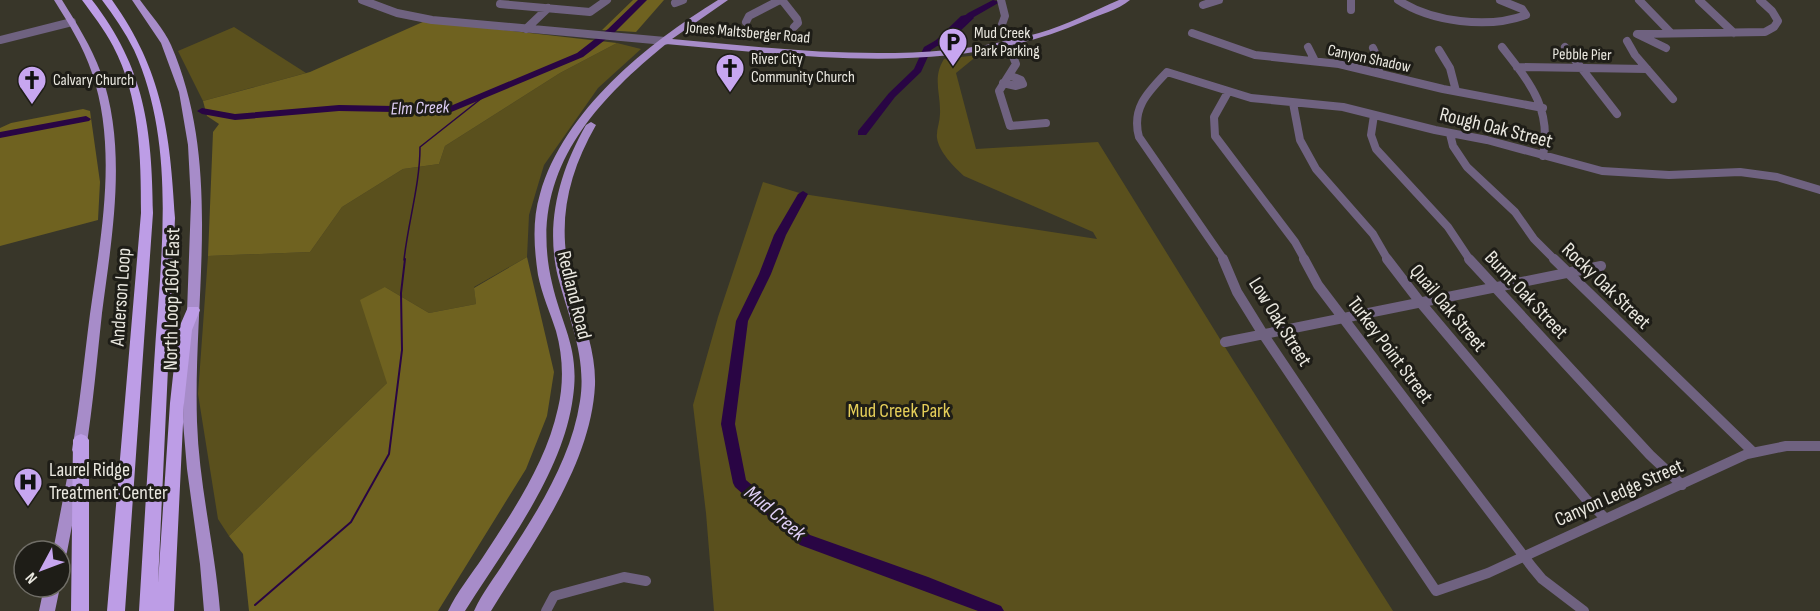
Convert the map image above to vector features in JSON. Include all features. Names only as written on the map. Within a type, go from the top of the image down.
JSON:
[{"type":"highway","name":"Anderson Loop","points":[[87,0],[109,29],[127,67],[140,104],[148,162],[147,213],[116,611]]},
{"type":"highway","points":[[107,0],[132,34],[148,68],[159,107],[167,166],[169,218],[148,611]]},
{"type":"highway","points":[[165,611],[177,403],[185,330],[193,310]]},
{"type":"highway","points":[[80,611],[81,440]]},
{"type":"main road","points":[[58,0],[86,45],[97,74],[107,115],[112,168],[81,440],[62,539]]},
{"type":"main road","name":"North Loop 1604 East","points":[[136,0],[167,47],[181,80],[191,128],[196,179],[190,422],[210,574],[212,611]]},
{"type":"main road","name":"Jones Maltsberger Road","points":[[669,41],[847,56],[944,53],[1006,44],[1055,30],[1126,0]]},
{"type":"main road","name":"Redland Road","points":[[456,611],[546,464],[565,409],[568,364],[562,329],[552,305],[542,264],[540,230],[549,182],[565,148],[593,107],[624,76],[669,41],[728,1]]},
{"type":"main road","name":"Redland Road","points":[[482,611],[544,509],[573,453],[587,402],[589,361],[583,330],[560,260],[558,223],[565,181],[585,134],[603,107],[669,41]]},
{"type":"main road","points":[[568,364],[589,361]]},
{"type":"main road","points":[[524,502],[544,509]]},
{"type":"street","name":"Jones Maltsberger Road","points":[[362,0],[396,13],[432,20],[669,41]]},
{"type":"street","points":[[510,0],[500,4],[590,12],[607,0]]},
{"type":"street","points":[[675,3],[682,0]]},
{"type":"street","points":[[746,22],[749,15],[781,0],[783,5],[796,16],[798,23],[794,27]]},
{"type":"street","points":[[1001,0],[1005,16],[1001,27],[1016,64],[999,91],[1010,126],[1046,123]]},
{"type":"street","points":[[1203,5],[1220,0]]},
{"type":"street","points":[[1351,10],[1352,0]]},
{"type":"street","points":[[1398,0],[1420,12],[1479,21],[1493,22],[1526,15],[1522,9],[1500,0]]},
{"type":"street","points":[[1639,0],[1670,32]]},
{"type":"street","points":[[1699,0],[1734,33]]},
{"type":"street","points":[[1666,48],[1637,34],[1765,32],[1774,27],[1778,21],[1760,0]]},
{"type":"street","points":[[530,30],[547,15],[548,8]]},
{"type":"street","points":[[0,45],[71,20]]},
{"type":"street","name":"Canyon Shadow","points":[[1192,33],[1255,55],[1315,61],[1542,108]]},
{"type":"street","points":[[0,40],[15,38]]},
{"type":"street","points":[[1627,41],[1635,56],[1673,99]]},
{"type":"street","points":[[1308,47],[1315,61]]},
{"type":"street","points":[[1502,47],[1542,108],[1548,129],[1543,156]]},
{"type":"street","points":[[1565,47],[1617,114]]},
{"type":"street","points":[[1373,48],[1380,64],[1379,73]]},
{"type":"street","points":[[1439,50],[1450,68],[1456,91]]},
{"type":"street","name":"Pebble Pier","points":[[1517,67],[1647,69]]},
{"type":"street","name":"Rough Oak Street","points":[[1167,72],[1228,92],[1269,101],[1334,106],[1450,134],[1487,140],[1591,168],[1628,174],[1740,172],[1762,174],[1820,190]]},
{"type":"street","name":"Low Oak Street","points":[[1167,72],[1137,108],[1134,119],[1136,131],[1226,263],[1237,292],[1263,334],[1436,591]]},
{"type":"street","points":[[1004,83],[1016,86],[1023,84],[1021,80],[1009,75]]},
{"type":"street","name":"Turkey Point Street","points":[[1228,92],[1212,120],[1215,138],[1295,242],[1318,285],[1523,556],[1542,579],[1584,611]]},
{"type":"street","name":"Quail Oak Street","points":[[1293,103],[1300,140],[1311,162],[1373,234],[1395,272],[1578,490],[1605,518]]},
{"type":"street","name":"Burnt Oak Street","points":[[1374,115],[1371,135],[1376,149],[1448,227],[1461,250],[1650,455],[1682,484]]},
{"type":"street","name":"Rocky Oak Street","points":[[1450,134],[1453,147],[1462,161],[1514,212],[1534,239],[1753,452]]},
{"type":"street","points":[[549,182],[565,181]]},
{"type":"street","points":[[542,264],[560,260]]},
{"type":"street","points":[[1225,342],[1601,266]]},
{"type":"street","name":"Canyon Ledge Street","points":[[1436,591],[1488,573],[1753,452],[1786,446],[1820,446]]},
{"type":"street","points":[[546,611],[554,596],[624,577],[646,581]]},
{"type":"green space","points":[[234,27],[306,73],[203,101],[178,51]]},
{"type":"green space","points":[[617,43],[641,49],[598,88],[544,165],[529,215],[527,257],[474,287],[476,304],[429,313],[385,287],[387,383],[229,536],[218,519],[198,394],[208,256],[310,252],[342,207],[403,169],[439,164],[445,146],[560,73]]},
{"type":"green space","name":"Mud Creek Park","points":[[978,55],[956,73],[976,149],[1098,142],[1393,611],[714,611],[706,513],[693,405],[718,317],[763,182],[803,194],[1097,239],[1093,232],[964,176],[944,154],[938,143],[937,135],[940,114],[938,73],[940,66],[944,59]]},
{"type":"shaded area","points":[[633,0],[664,0],[636,32],[602,30]]},
{"type":"shaded area","points":[[970,14],[974,18],[955,36],[940,46],[931,45],[961,16]]},
{"type":"shaded area","points":[[425,21],[617,43],[560,73],[445,146],[439,164],[403,169],[342,207],[310,252],[208,256],[213,132],[219,124],[207,116],[203,101],[310,72]]},
{"type":"shaded area","points":[[83,109],[90,111],[100,182],[98,220],[0,246],[0,128],[11,123]]},
{"type":"shaded area","points":[[527,257],[554,372],[547,416],[526,469],[438,611],[249,611],[243,554],[229,536],[387,383],[360,300],[385,287],[429,313],[476,304],[474,288]]},
{"type":"waterway","name":"Elm Creek","points":[[202,111],[235,117],[339,108],[449,110],[580,55],[611,31],[643,0]]},
{"type":"waterway","name":"Mud Creek","points":[[960,25],[971,15],[996,2]]},
{"type":"waterway","name":"Mud Creek","points":[[862,133],[892,95],[918,70],[927,49],[947,37]]},
{"type":"waterway","points":[[404,260],[418,175],[420,147],[487,94]]},
{"type":"waterway","name":"Elm Creek","points":[[0,135],[86,119]]},
{"type":"waterway","name":"Mud Creek","points":[[803,194],[780,235],[765,274],[742,321],[728,424],[740,483],[805,540],[996,611]]},
{"type":"waterway","points":[[255,605],[351,522],[389,454],[402,350],[401,293],[405,259]]},
{"type":"place","name":"Mud Creek Park Parking","points":[[953,68]]},
{"type":"place","name":"River City Community Church","points":[[730,94]]},
{"type":"place","name":"Calvary Church","points":[[32,106]]},
{"type":"place","name":"Laurel Ridge Treatment Center","points":[[28,508]]}]
